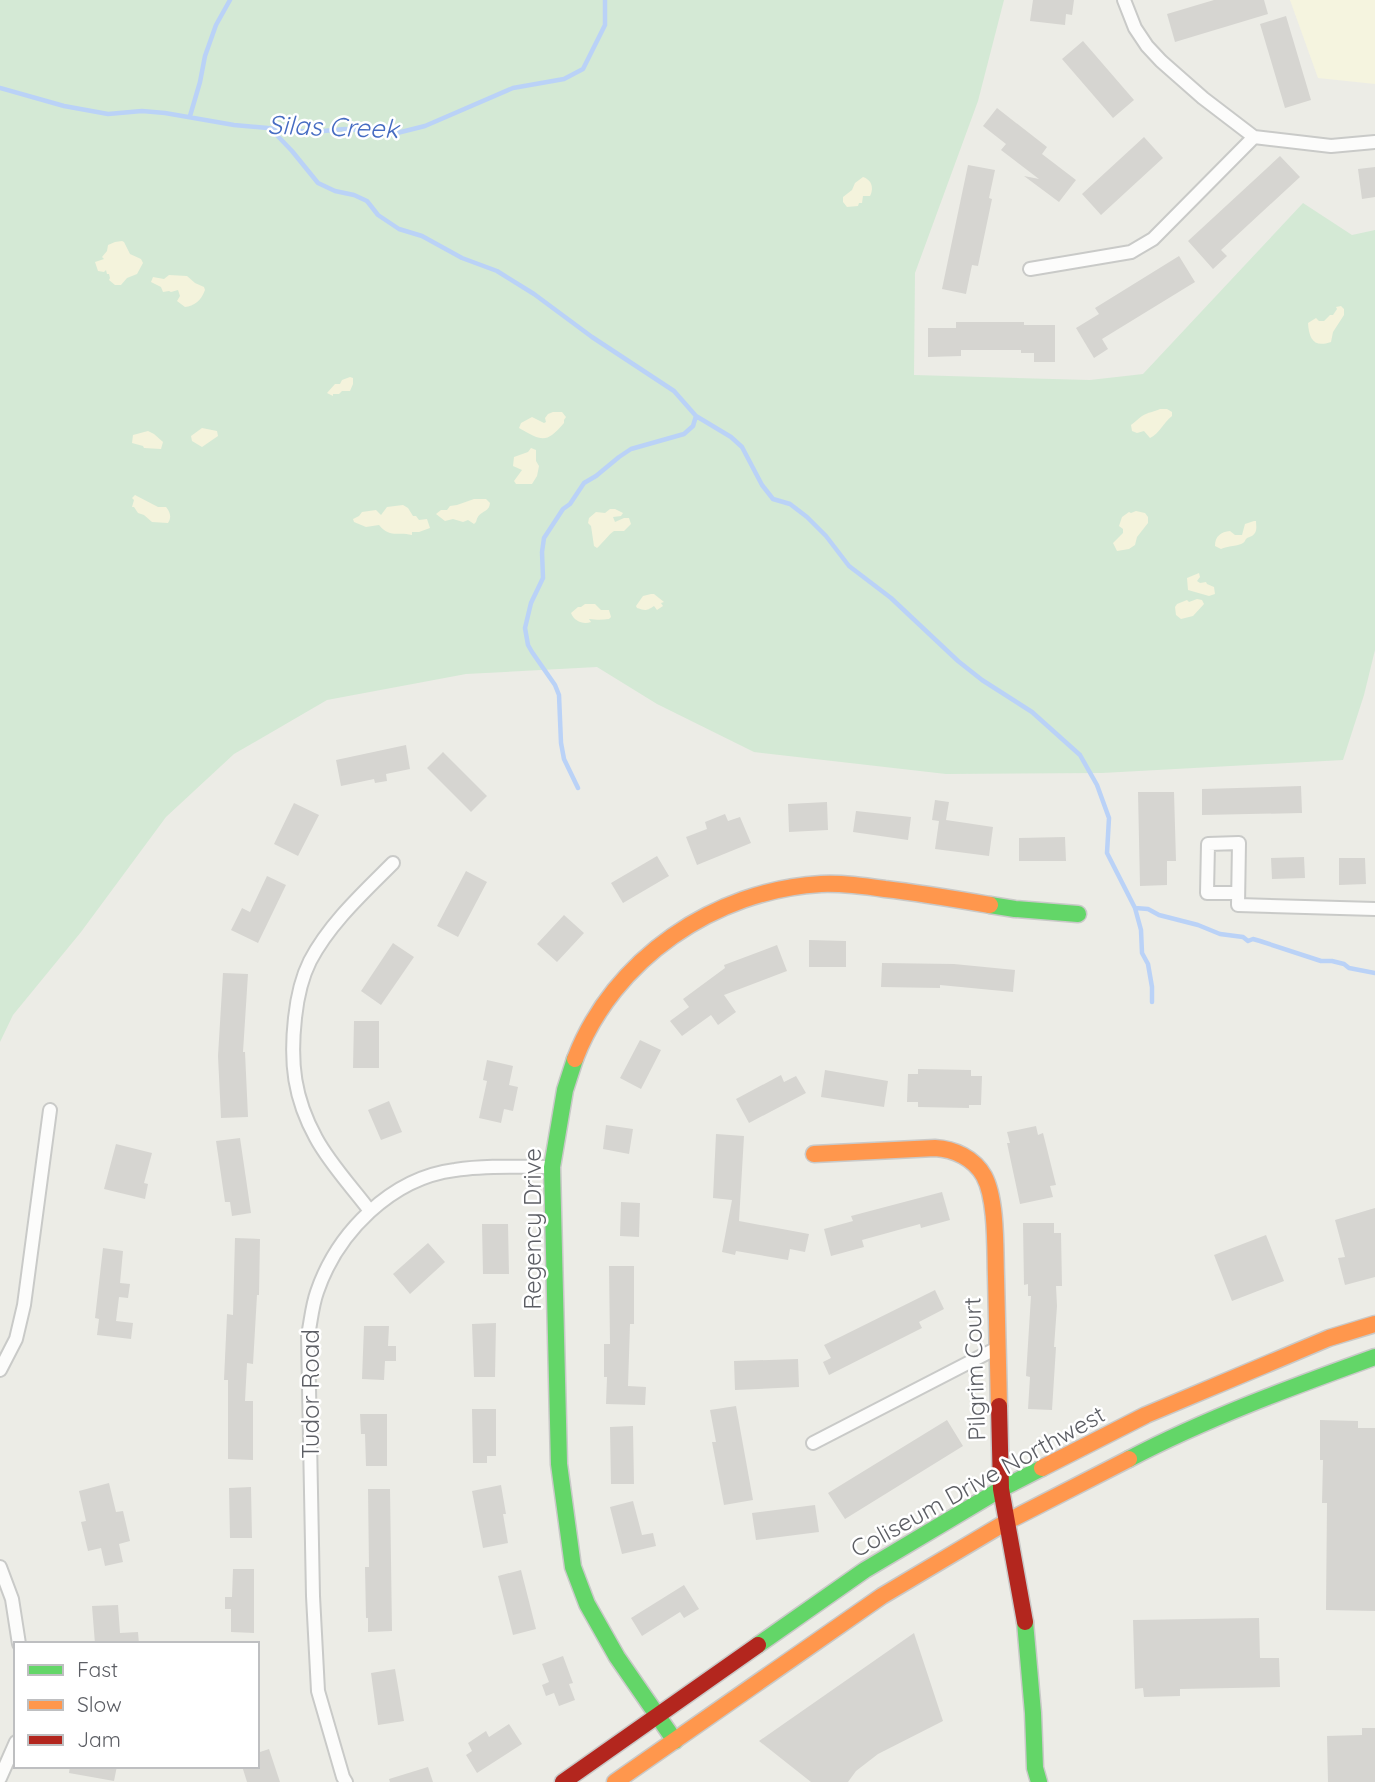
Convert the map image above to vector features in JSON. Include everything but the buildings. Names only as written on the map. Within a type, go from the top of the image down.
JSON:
[{"type":"street","points":[[1124,0],[1135,29],[1161,61],[1254,137],[1331,146],[1375,142]]},
{"type":"street","points":[[1030,269],[1131,252],[1153,239],[1254,137]]},
{"type":"street","points":[[1238,899],[1240,844],[1208,844],[1207,893],[1238,899],[1375,909]]},
{"type":"street","points":[[370,1211],[316,1138],[297,1092],[292,1044],[302,981],[310,962],[325,938],[356,900],[393,863]]},
{"type":"street","name":"Regency Drive","points":[[675,1741],[617,1657],[587,1604],[573,1567],[559,1465],[552,1167],[565,1090],[583,1038],[618,985],[670,937],[704,917],[758,895],[785,889],[848,884],[1015,909],[1078,914]]},
{"type":"street","points":[[0,1370],[16,1339],[24,1305],[50,1110]]},
{"type":"street","name":"Pilgrim Court","points":[[814,1154],[935,1148],[948,1150],[962,1155],[974,1164],[983,1174],[988,1186],[995,1243],[1002,1489],[1024,1609],[1035,1768],[1039,1782]]},
{"type":"street","name":"Tudor Road","points":[[346,1782],[318,1691],[313,1596],[308,1335],[316,1293],[336,1250],[370,1211],[407,1185],[433,1174],[454,1170],[552,1167]]},
{"type":"street","name":"Coliseum Drive Northwest","points":[[563,1782],[865,1570],[1002,1489],[1146,1415],[1319,1343],[1375,1324]]},
{"type":"street","points":[[813,1443],[997,1348]]},
{"type":"street","name":"Coliseum Drive Northwest","points":[[615,1782],[882,1596],[1008,1521],[1159,1443],[1288,1389],[1375,1357]]},
{"type":"street","points":[[0,1567],[12,1599],[19,1642]]},
{"type":"street","points":[[0,1778],[4,1758]]},
{"type":"shaded area","points":[[0,0],[1004,0],[978,101],[915,273],[914,375],[1090,380],[1143,374],[1303,203],[1352,235],[1375,230],[1375,650],[1343,760],[1102,773],[946,774],[754,752],[657,704],[597,667],[466,674],[327,700],[234,754],[166,817],[81,932],[13,1015],[0,1042]]},
{"type":"shaded area","points":[[1290,0],[1375,0],[1375,84],[1318,78]]},
{"type":"sand","points":[[863,177],[871,185],[870,196],[863,196],[862,203],[858,206],[847,207],[843,197]]},
{"type":"sand","points":[[122,241],[130,254],[141,259],[143,263],[137,274],[127,278],[121,285],[115,285],[109,280],[106,270],[98,271],[95,262],[104,259],[102,257],[108,245]]},
{"type":"sand","points":[[169,275],[187,276],[205,290],[194,304],[185,307],[177,301],[180,296],[178,290],[163,292],[161,287],[151,282],[153,277],[164,279]]},
{"type":"sand","points":[[1341,306],[1344,315],[1333,332],[1331,342],[1320,344],[1314,341],[1308,323],[1316,318],[1324,321],[1333,315],[1336,307]]},
{"type":"sand","points":[[353,378],[353,384],[350,391],[342,391],[333,396],[327,393],[335,384],[340,384],[342,380]]},
{"type":"sand","points":[[1167,409],[1172,412],[1172,416],[1153,436],[1150,438],[1144,431],[1132,431],[1131,425],[1141,417]]},
{"type":"sand","points":[[562,412],[566,417],[564,423],[548,437],[539,438],[519,428],[521,423],[532,417],[544,423],[548,414]]},
{"type":"sand","points":[[202,428],[217,431],[218,436],[202,447],[192,441],[191,436]]},
{"type":"sand","points":[[148,431],[163,442],[161,449],[144,448],[132,443],[133,435]]},
{"type":"sand","points":[[531,448],[536,450],[539,466],[537,476],[532,484],[516,484],[514,481],[522,470],[513,466],[514,457],[528,452]]},
{"type":"sand","points":[[135,495],[158,507],[166,507],[170,515],[168,523],[152,522],[138,513],[132,507],[132,498]]},
{"type":"sand","points":[[474,499],[486,499],[490,503],[474,524],[468,520],[445,521],[436,514],[450,506]]},
{"type":"sand","points":[[403,505],[419,520],[427,519],[430,528],[412,532],[412,535],[394,534],[379,525],[366,527],[353,519],[362,512],[376,510],[381,515],[387,507]]},
{"type":"sand","points":[[610,509],[623,513],[613,517],[615,522],[629,518],[631,524],[624,531],[612,532],[597,548],[594,546],[589,518],[596,512],[605,513]]},
{"type":"sand","points":[[1136,511],[1145,513],[1148,523],[1137,537],[1135,545],[1117,551],[1113,543],[1123,533],[1119,526],[1122,517]]},
{"type":"sand","points":[[1254,521],[1255,533],[1244,543],[1221,549],[1215,546],[1217,537],[1221,534],[1230,531],[1235,535],[1242,535],[1245,524]]},
{"type":"sand","points":[[1199,573],[1197,581],[1214,587],[1215,594],[1209,596],[1188,590],[1187,578]]},
{"type":"sand","points":[[651,594],[664,602],[661,603],[663,606],[657,610],[654,606],[645,610],[637,608],[643,596]]},
{"type":"sand","points":[[1197,599],[1204,604],[1193,616],[1181,619],[1176,615],[1177,604]]},
{"type":"sand","points":[[585,604],[595,604],[601,610],[609,610],[611,617],[604,620],[589,619],[591,622],[588,623],[579,622],[571,613]]},
{"type":"waterway","points":[[190,116],[205,56],[216,25],[230,0]]},
{"type":"waterway","name":"Silas Creek","points":[[0,88],[64,106],[108,114],[142,111],[234,125],[312,132],[345,129],[397,133],[425,126],[513,88],[564,79],[583,69],[605,25],[605,0]]},
{"type":"waterway","points":[[271,129],[318,183],[367,201],[378,215],[399,229],[422,236],[462,258],[497,271],[674,391],[696,416],[731,437],[742,447],[762,485],[773,499],[790,504],[807,517],[849,566],[891,598],[958,661],[1032,712],[1080,755],[1097,785],[1109,818],[1107,853],[1135,908],[1141,930],[1142,953],[1148,964],[1152,1002]]},
{"type":"waterway","points":[[578,788],[564,759],[559,695],[528,645],[525,628],[531,603],[543,578],[544,538],[584,483],[631,449],[684,434],[693,426],[696,416]]},
{"type":"waterway","points":[[1135,908],[1148,909],[1220,934],[1243,937],[1248,941],[1253,939],[1321,961],[1332,961],[1349,968],[1375,973]]},
{"type":"traffic: fast","points":[[990,905],[1078,914]]},
{"type":"traffic: fast","points":[[575,1059],[565,1090],[552,1167],[559,1464],[573,1567],[587,1604],[617,1657],[675,1741]]},
{"type":"traffic: fast","points":[[1129,1459],[1219,1417],[1375,1357]]},
{"type":"traffic: fast","points":[[758,1645],[865,1570],[1001,1489],[1042,1468]]},
{"type":"traffic: fast","points":[[1025,1622],[1035,1768],[1039,1782]]},
{"type":"traffic: slow","points":[[575,1059],[592,1023],[615,990],[642,961],[673,936],[707,916],[743,900],[782,889],[837,884],[911,892],[990,905]]},
{"type":"traffic: slow","points":[[814,1154],[935,1148],[963,1156],[980,1170],[988,1186],[994,1225],[999,1406]]},
{"type":"traffic: slow","points":[[1042,1468],[1146,1415],[1329,1338],[1375,1324]]},
{"type":"traffic: slow","points":[[615,1782],[882,1596],[1008,1521],[1129,1459]]},
{"type":"traffic: jam","points":[[999,1406],[1001,1489],[1025,1622]]},
{"type":"traffic: jam","points":[[563,1782],[758,1645]]}]
